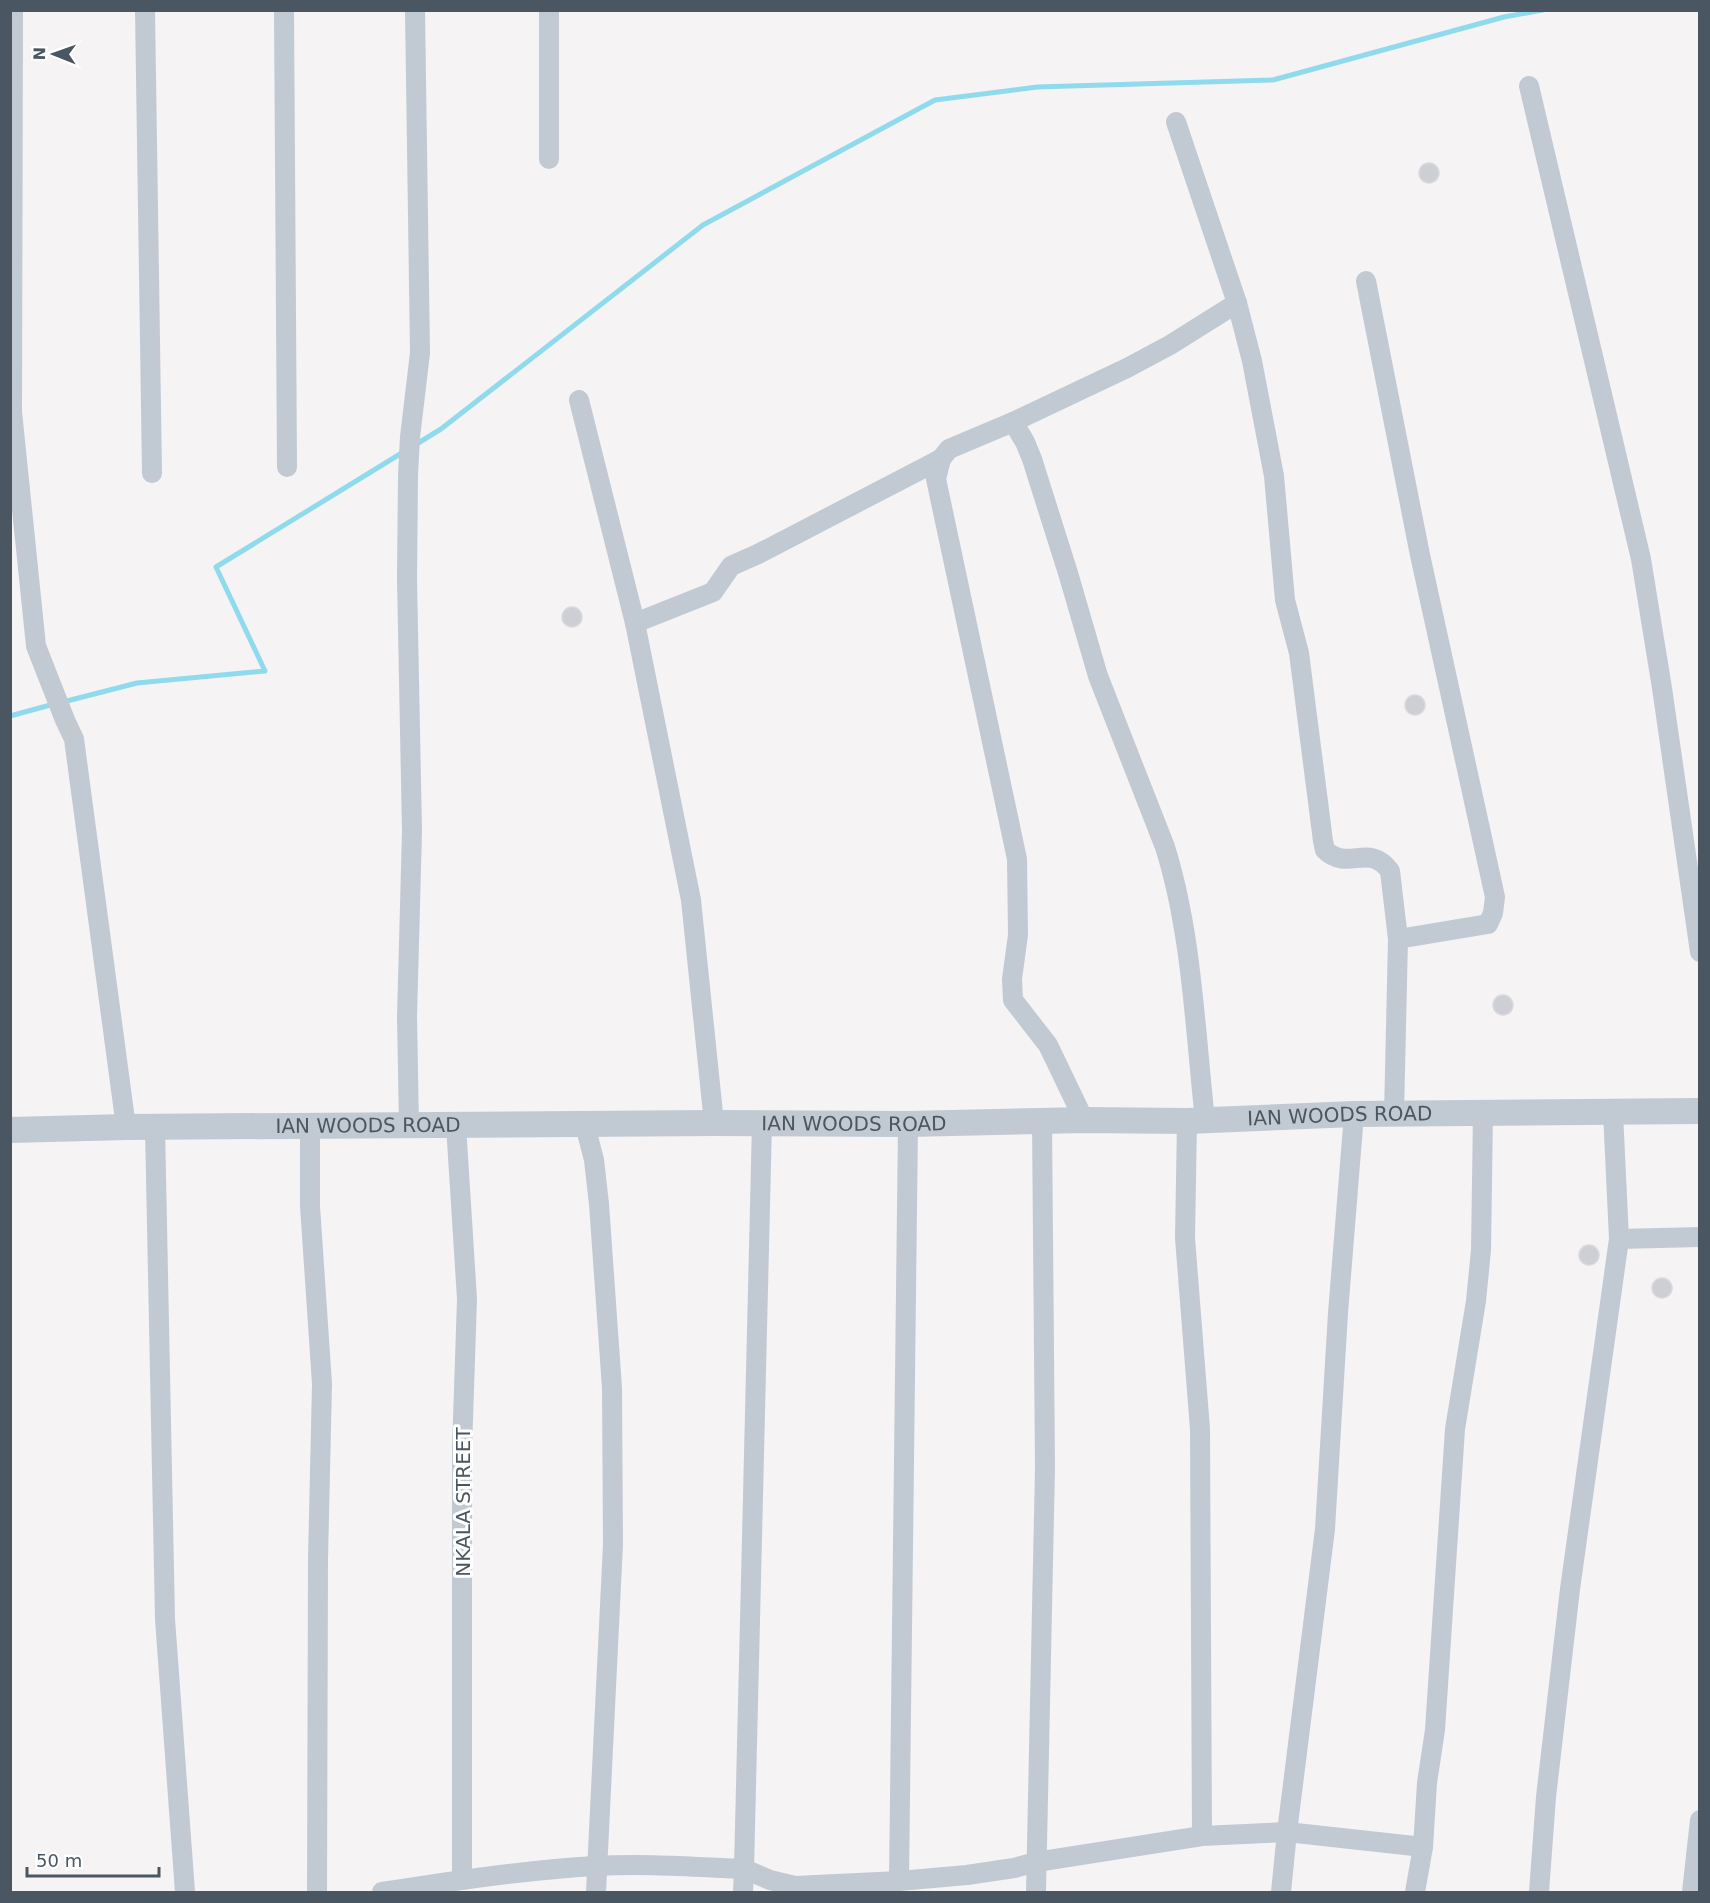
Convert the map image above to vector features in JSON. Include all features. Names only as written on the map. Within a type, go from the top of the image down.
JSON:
[{"type":"street","points":[[13,10],[12,411],[36,646],[74,739],[126,1127]]},
{"type":"street","points":[[145,10],[152,473]]},
{"type":"street","points":[[284,10],[287,467]]},
{"type":"street","points":[[409,1125],[407,1017],[412,831],[407,579],[408,475],[420,353],[415,10]]},
{"type":"street","points":[[549,10],[549,159]]},
{"type":"street","points":[[1529,86],[1641,559],[1700,952]]},
{"type":"street","points":[[1176,122],[1237,303],[1252,362],[1274,476],[1285,600],[1299,653],[1325,850],[1339,859],[1373,856],[1383,861],[1390,871],[1398,939],[1394,1115]]},
{"type":"street","points":[[1366,281],[1423,566],[1495,897],[1493,913],[1488,924],[1398,939]]},
{"type":"street","points":[[635,623],[713,592],[730,566],[758,554],[940,459],[949,449],[1013,422],[1127,368],[1170,345],[1237,303]]},
{"type":"street","points":[[579,400],[635,623],[691,900],[714,1123]]},
{"type":"street","points":[[1013,422],[1025,442],[1068,573],[1098,676],[1165,847],[1174,876],[1186,950],[1196,1121],[1185,1238],[1197,1371],[1200,1439],[1202,1836]]},
{"type":"street","points":[[940,459],[936,479],[1017,858],[1018,935],[1012,979],[1013,1000],[1048,1045],[1084,1120]]},
{"type":"street","name":"IAN WOODS ROAD","points":[[10,1130],[409,1125],[908,1124],[1042,1120],[1196,1121],[1354,1114],[1700,1111]]},
{"type":"street","points":[[1539,1893],[1546,1797],[1570,1589],[1618,1239],[1613,1112]]},
{"type":"street","points":[[1415,1893],[1423,1846],[1427,1783],[1435,1730],[1454,1440],[1476,1301],[1481,1250],[1483,1113]]},
{"type":"street","points":[[1281,1893],[1325,1529],[1338,1313],[1354,1114]]},
{"type":"street","points":[[1036,1893],[1045,1468],[1042,1120]]},
{"type":"street","points":[[743,1893],[762,1123]]},
{"type":"street","points":[[899,1881],[908,1124]]},
{"type":"street","name":"NKALA STREET","points":[[456,1125],[467,1299],[462,1449],[462,1880]]},
{"type":"street","points":[[585,1125],[594,1160],[599,1204],[612,1388],[613,1545],[596,1893]]},
{"type":"street","points":[[310,1126],[310,1206],[322,1384],[318,1559],[317,1893]]},
{"type":"street","points":[[155,1127],[165,1619],[185,1893]]},
{"type":"street","points":[[1618,1239],[1700,1237]]},
{"type":"street","points":[[1692,1893],[1700,1821]]},
{"type":"street","points":[[382,1893],[462,1880],[596,1866],[744,1869],[770,1880],[795,1886],[899,1881],[1014,1868],[1036,1862],[1202,1836],[1287,1832],[1423,1846]]},
{"type":"building","points":[[1429,163],[1436,166],[1439,173],[1436,180],[1429,183],[1422,180],[1419,173],[1422,166]]},
{"type":"building","points":[[572,607],[579,610],[582,617],[579,624],[572,627],[565,624],[562,617],[565,610]]},
{"type":"building","points":[[1415,695],[1422,698],[1425,705],[1422,712],[1415,715],[1408,712],[1405,705],[1408,698]]},
{"type":"building","points":[[1503,995],[1510,998],[1513,1005],[1510,1012],[1503,1015],[1496,1012],[1493,1005],[1496,998]]},
{"type":"building","points":[[1589,1245],[1596,1248],[1599,1255],[1596,1262],[1589,1265],[1582,1262],[1579,1255],[1582,1248]]},
{"type":"building","points":[[1662,1278],[1669,1281],[1672,1288],[1669,1295],[1662,1298],[1655,1295],[1652,1288],[1655,1281]]},
{"type":"waterway","points":[[415,445],[441,429],[703,225],[935,100],[1037,87],[1273,80],[1504,17],[1543,10]]},
{"type":"waterway","points":[[63,702],[137,683],[265,671],[216,567],[405,451]]},
{"type":"waterway","points":[[10,716],[54,704]]}]
